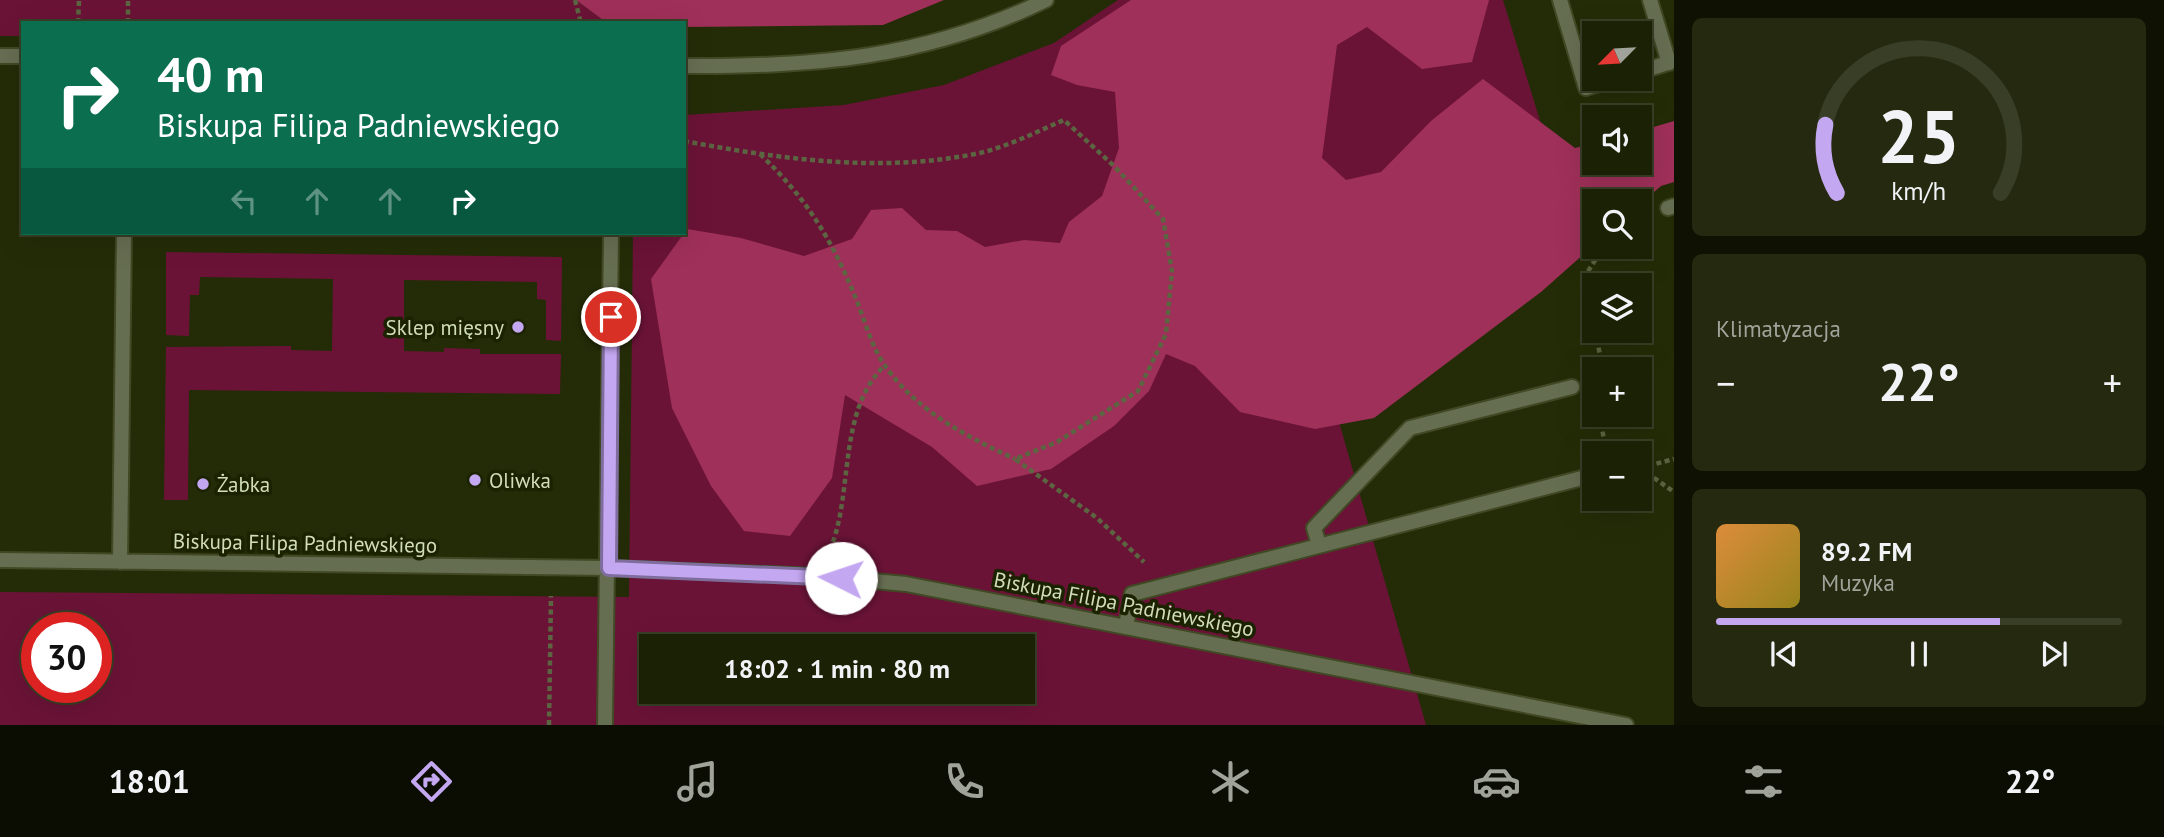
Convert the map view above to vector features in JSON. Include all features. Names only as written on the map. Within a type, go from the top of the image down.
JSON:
[{"type":"street","points":[[686,66],[808,65],[889,54],[1001,22],[1046,0]]},
{"type":"street","points":[[1560,0],[1582,74]]},
{"type":"street","points":[[1650,0],[1672,62],[1652,68]]},
{"type":"street","points":[[0,56],[21,56]]},
{"type":"street","points":[[120,562],[124,235]]},
{"type":"street","points":[[605,725],[611,235]]},
{"type":"street","points":[[1319,545],[1314,528],[1410,428],[1573,387]]},
{"type":"street","points":[[1126,626],[1132,594],[1582,478]]},
{"type":"street","name":"Biskupa Filipa Padniewskiego","points":[[0,560],[609,568],[819,576],[906,584],[1626,725]]},
{"type":"path","points":[[78,21],[79,0]]},
{"type":"path","points":[[128,0],[128,21]]},
{"type":"path","points":[[575,0],[580,21]]},
{"type":"path","points":[[686,141],[803,160],[901,164],[977,154],[1064,120],[1114,166],[1163,219],[1172,271],[1166,334],[1138,391],[1057,442],[1015,459]]},
{"type":"path","points":[[759,153],[793,186],[830,237],[884,366],[911,396],[942,421],[1015,459],[1097,518],[1125,542],[1165,586]]},
{"type":"path","points":[[819,576],[834,541],[858,412],[865,393],[884,366]]},
{"type":"path","points":[[1652,464],[1674,458]]},
{"type":"path","points":[[1652,476],[1674,492]]},
{"type":"path","points":[[548,725],[550,600],[557,568]]},
{"type":"shaded area","points":[[0,0],[576,0],[604,21],[21,21],[21,36],[0,36]]},
{"type":"shaded area","points":[[576,0],[944,0],[883,25],[686,27],[686,21],[604,21]]},
{"type":"shaded area","points":[[1118,0],[1503,0],[1580,251],[1339,422],[1426,725],[0,725],[0,592],[629,597],[633,235],[686,235],[686,115],[844,105],[944,85],[1054,43]]},
{"type":"shaded area","points":[[1131,0],[1489,0],[1472,62],[1422,69],[1367,27],[1337,45],[1322,158],[1346,180],[1381,172],[1431,121],[1483,79],[1575,148],[1582,146],[1582,175],[1652,175],[1652,127],[1674,121],[1674,182],[1661,186],[1652,194],[1652,189],[1582,189],[1582,256],[1541,292],[1374,418],[1315,429],[1240,412],[1195,366],[1166,354],[1149,391],[1114,426],[1051,469],[977,486],[932,447],[845,395],[832,478],[790,536],[744,531],[711,486],[672,408],[651,279],[683,235],[686,235],[687,229],[741,238],[804,256],[852,239],[871,210],[902,208],[926,230],[957,231],[985,247],[1024,240],[1060,243],[1069,222],[1102,196],[1119,148],[1115,92],[1077,85],[1051,75],[1061,46]]},
{"type":"shaded area","points":[[166,252],[562,257],[561,341],[546,340],[546,300],[537,299],[537,282],[404,280],[404,351],[444,352],[444,348],[480,349],[480,354],[561,354],[560,394],[189,390],[188,500],[164,500],[166,347],[291,346],[291,350],[332,351],[333,279],[200,277],[199,295],[190,295],[189,336],[166,335]]},
{"type":"place","name":"Sklep mięsny","points":[[518,327]]},
{"type":"place","name":"Oliwka","points":[[475,480]]},
{"type":"place","name":"Żabka","points":[[203,484]]},
{"type":"route","points":[[611,317],[609,568],[841,578]]}]
